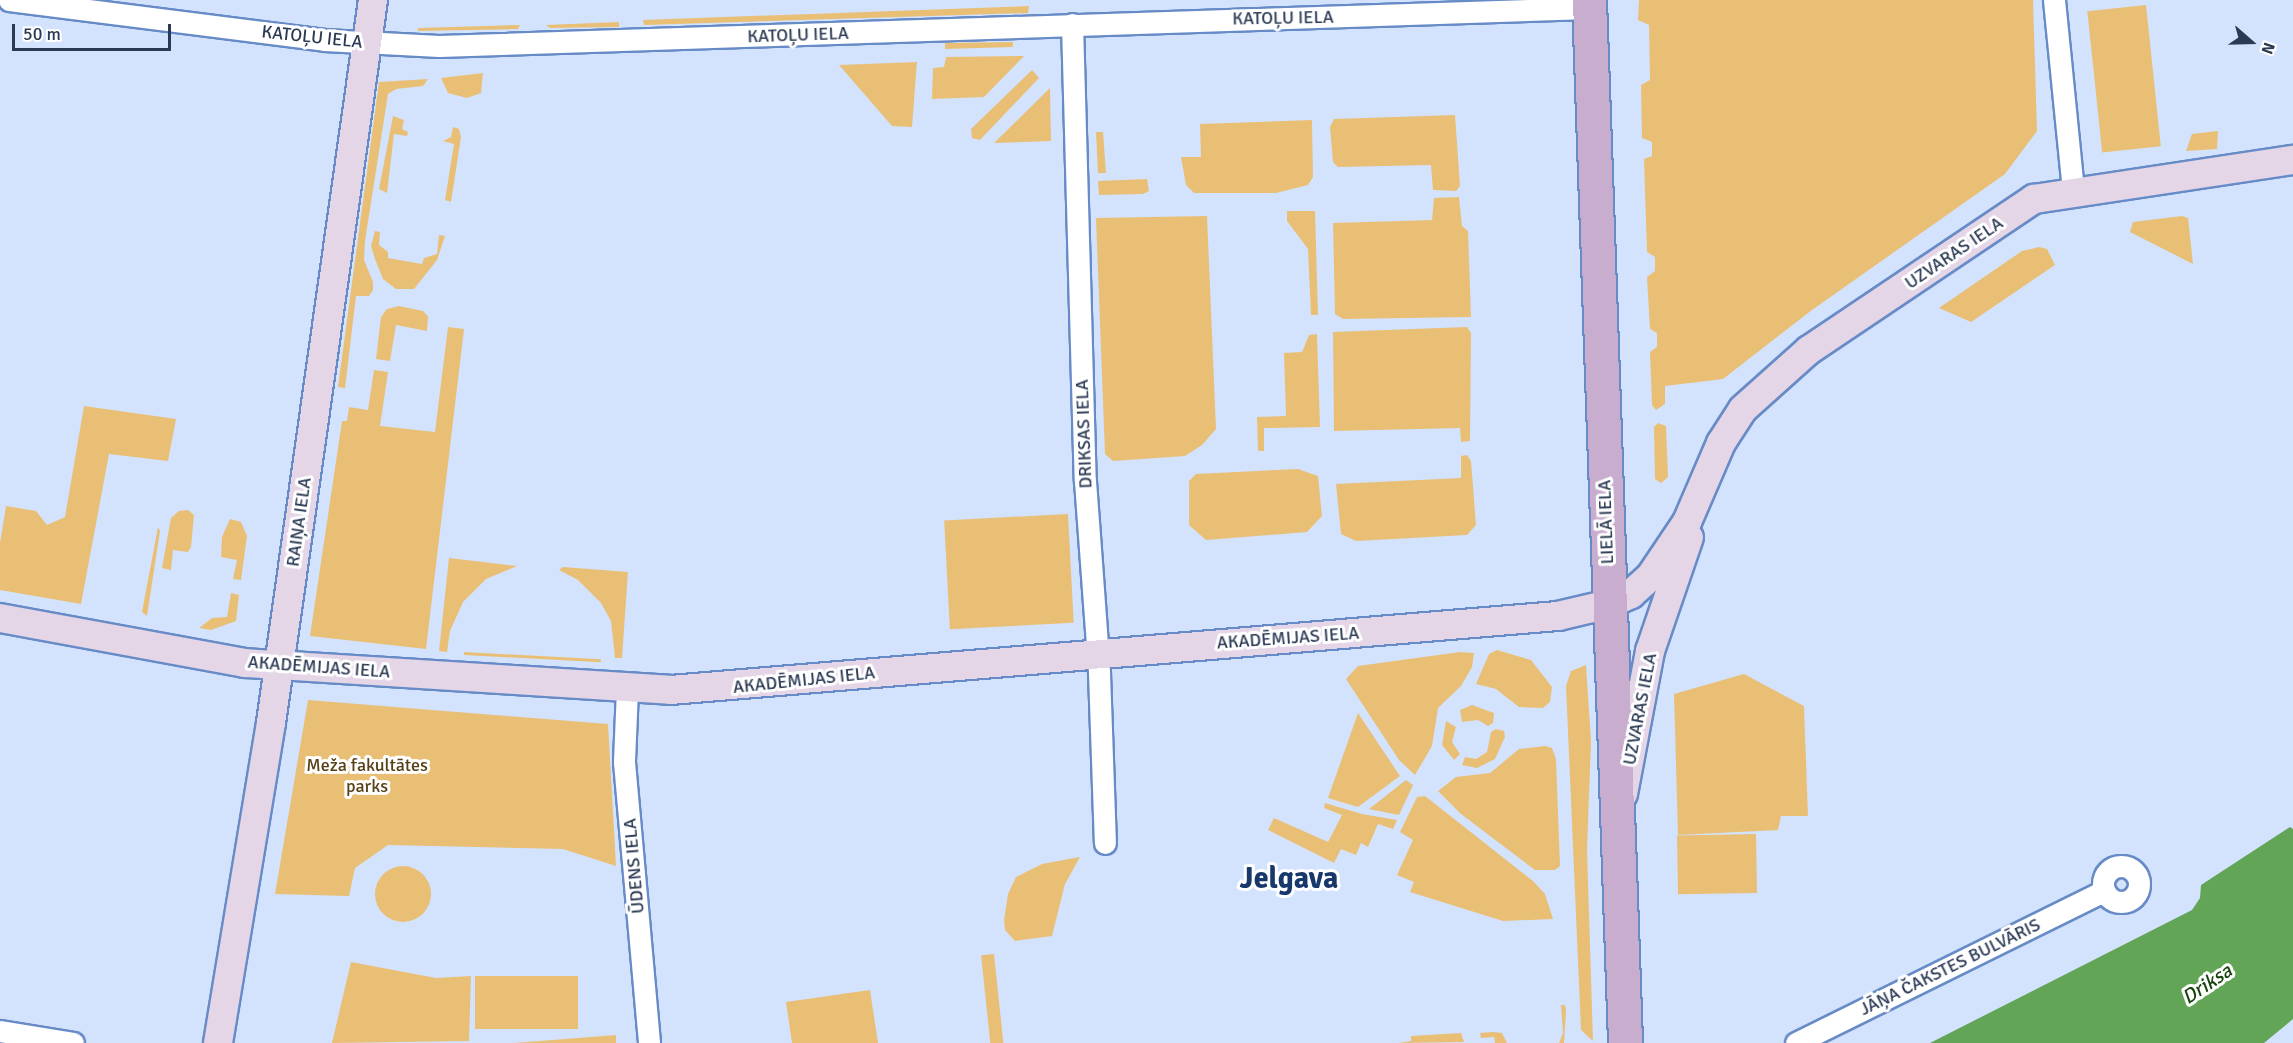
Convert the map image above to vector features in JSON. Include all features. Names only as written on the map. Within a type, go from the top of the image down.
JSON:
[{"type":"main road","name":"RAIŅA IELA","points":[[218,1043],[279,665],[373,0]]},
{"type":"main road","name":"LIELĀ IELA","points":[[1589,4],[1625,1043]]},
{"type":"main road","name":"UZVARAS IELA","points":[[1617,822],[1640,722],[1650,651],[1701,495],[1721,443],[1743,409],[1809,350],[2034,199],[2073,191],[2293,160]]},
{"type":"main road","name":"UZVARAS IELA","points":[[1609,604],[1631,594],[1650,577],[1701,495]]},
{"type":"main road","name":"AKADĒMIJAS IELA","points":[[0,618],[238,662],[627,688],[712,689],[1098,653],[1545,618],[1609,604]]},
{"type":"street","name":"KATOĻU IELA","points":[[9,0],[367,43],[486,45],[1310,17],[1589,4]]},
{"type":"street","points":[[2054,0],[2073,191]]},
{"type":"street","name":"DRIKSAS IELA","points":[[1072,24],[1085,481],[1098,653],[1105,843]]},
{"type":"street","name":"ŪDENS IELA","points":[[627,688],[624,762],[649,1043]]},
{"type":"street","name":"JĀŅA ČAKSTES BULVĀRIS","points":[[1796,1043],[2104,891]]},
{"type":"street","points":[[0,1031],[73,1043]]},
{"type":"green space","points":[[1639,0],[2033,0],[2037,131],[2005,174],[1812,310],[1723,379],[1665,386],[1665,404],[1656,410],[1652,405],[1650,352],[1657,347],[1657,333],[1650,329],[1647,277],[1655,271],[1655,257],[1647,252],[1644,159],[1652,156],[1652,142],[1642,138],[1641,85],[1650,80],[1649,25],[1638,20]]},
{"type":"green space","points":[[2146,5],[2161,146],[2102,152],[2087,11]]},
{"type":"green space","points":[[1029,6],[1028,13],[644,25],[643,20]]},
{"type":"green space","points":[[619,22],[619,27],[550,28],[546,25]]},
{"type":"green space","points":[[520,25],[518,29],[418,31],[418,28]]},
{"type":"green space","points":[[1013,42],[1013,47],[945,49],[945,43]]},
{"type":"green space","points":[[1024,56],[984,97],[932,99],[933,68],[944,67],[946,57]]},
{"type":"green space","points":[[917,62],[912,127],[892,126],[839,65]]},
{"type":"green space","points":[[1032,70],[1039,78],[980,140],[972,138],[971,129]]},
{"type":"green space","points":[[483,73],[481,93],[467,98],[448,93],[441,78]]},
{"type":"green space","points":[[428,79],[423,86],[396,89],[388,94],[365,241],[364,260],[373,282],[373,290],[369,296],[356,296],[345,388],[338,387],[379,82]]},
{"type":"green space","points":[[1050,88],[1051,141],[994,143]]},
{"type":"green space","points":[[1455,115],[1460,186],[1456,191],[1433,190],[1431,165],[1338,167],[1333,162],[1330,127],[1334,119]]},
{"type":"green space","points":[[393,116],[404,120],[402,129],[408,132],[407,136],[394,134],[387,193],[379,189]]},
{"type":"green space","points":[[1312,120],[1313,177],[1308,185],[1276,193],[1194,193],[1186,185],[1181,157],[1201,157],[1200,124]]},
{"type":"green space","points":[[453,127],[459,129],[461,137],[451,202],[445,200],[454,144],[443,141],[451,137]]},
{"type":"green space","points":[[2218,131],[2217,149],[2186,151],[2192,134]]},
{"type":"green space","points":[[1096,132],[1103,132],[1106,173],[1098,173]]},
{"type":"green space","points":[[1147,179],[1149,191],[1143,194],[1099,195],[1098,181]]},
{"type":"green space","points":[[1459,197],[1462,226],[1468,231],[1471,317],[1343,319],[1335,314],[1333,223],[1432,220],[1434,198]]},
{"type":"green space","points":[[1287,211],[1315,211],[1318,315],[1311,315],[1308,249],[1287,221]]},
{"type":"green space","points":[[1207,216],[1216,429],[1202,445],[1185,456],[1113,461],[1105,454],[1096,218]]},
{"type":"green space","points":[[2182,216],[2188,218],[2193,264],[2130,232],[2133,222]]},
{"type":"green space","points":[[375,231],[380,232],[379,245],[388,252],[388,258],[422,264],[424,258],[437,254],[439,235],[445,236],[437,260],[414,289],[396,289],[383,279],[375,259],[371,246]]},
{"type":"green space","points":[[2039,247],[2047,249],[2055,265],[1971,322],[1939,308],[2022,251]]},
{"type":"green space","points":[[399,306],[423,311],[428,316],[427,331],[396,325],[390,361],[376,359],[381,317],[387,309]]},
{"type":"green space","points":[[448,327],[464,329],[426,649],[310,636],[342,421],[347,421],[349,407],[368,410],[374,370],[388,372],[380,426],[435,432]]},
{"type":"green space","points":[[1467,327],[1471,333],[1470,441],[1461,442],[1460,428],[1334,431],[1333,332]]},
{"type":"green space","points":[[1317,334],[1320,427],[1264,428],[1264,451],[1258,451],[1257,417],[1286,416],[1284,353],[1302,352],[1309,335]]},
{"type":"green space","points":[[84,406],[176,419],[168,461],[109,454],[81,604],[0,590],[0,543],[6,506],[36,511],[47,525],[65,517]]},
{"type":"green space","points":[[1658,423],[1666,426],[1668,477],[1661,483],[1655,479],[1654,427]]},
{"type":"green space","points":[[1467,455],[1471,461],[1476,525],[1467,535],[1356,541],[1341,534],[1336,484],[1461,478],[1461,456]]},
{"type":"green space","points":[[1298,469],[1318,476],[1322,516],[1307,532],[1206,540],[1189,525],[1189,481],[1196,474]]},
{"type":"green space","points":[[188,510],[194,515],[191,547],[188,552],[173,550],[171,570],[162,568],[171,518],[179,511]]},
{"type":"green space","points":[[1068,514],[1074,623],[950,629],[944,520]]},
{"type":"green space","points":[[230,519],[241,522],[247,536],[241,580],[233,579],[237,560],[221,557],[222,537]]},
{"type":"green space","points":[[158,527],[160,531],[147,616],[142,612]]},
{"type":"green space","points":[[449,558],[517,566],[486,579],[463,602],[450,631],[447,652],[439,651]]},
{"type":"green space","points":[[563,567],[628,572],[622,658],[615,658],[611,621],[601,603],[578,580],[559,570]]},
{"type":"green space","points":[[231,593],[239,595],[236,621],[211,630],[199,628],[212,618],[227,617]]},
{"type":"green space","points":[[1497,650],[1531,660],[1552,687],[1550,702],[1543,708],[1519,707],[1496,689],[1476,684],[1489,654]]},
{"type":"green space","points":[[464,652],[601,659],[601,662],[464,655]]},
{"type":"green space","points":[[1460,652],[1474,653],[1472,667],[1461,686],[1438,708],[1432,746],[1415,775],[1399,760],[1346,679],[1358,666]]},
{"type":"green space","points":[[1586,665],[1591,741],[1587,850],[1593,1041],[1581,1030],[1566,686],[1571,671]]},
{"type":"green space","points":[[1744,674],[1804,706],[1808,816],[1781,816],[1778,830],[1678,835],[1674,694]]},
{"type":"green space","name":"Meža fakultātes parks","points":[[308,700],[608,724],[616,866],[563,849],[388,845],[355,868],[349,896],[275,894]]},
{"type":"green space","points":[[1472,705],[1494,713],[1493,723],[1488,726],[1478,720],[1462,722],[1460,710]]},
{"type":"green space","points":[[1358,713],[1400,776],[1358,807],[1328,798]]},
{"type":"green space","points":[[1446,721],[1456,727],[1452,742],[1460,754],[1454,760],[1442,745]]},
{"type":"green space","points":[[1496,729],[1504,731],[1505,737],[1495,759],[1477,768],[1462,765],[1465,757],[1476,759],[1487,752],[1491,732]]},
{"type":"green space","points":[[1545,746],[1552,748],[1556,759],[1560,866],[1555,870],[1535,870],[1461,814],[1438,791],[1456,777],[1490,773],[1519,749]]},
{"type":"green space","points":[[1406,780],[1413,785],[1399,815],[1369,809]]},
{"type":"green space","points":[[1425,796],[1533,881],[1545,894],[1553,919],[1503,921],[1410,892],[1414,882],[1397,875],[1413,840],[1400,832],[1417,797]]},
{"type":"green space","points":[[1325,803],[1362,814],[1397,820],[1393,829],[1378,824],[1368,847],[1361,843],[1356,855],[1341,849],[1334,863],[1268,830],[1274,818],[1328,842],[1342,815],[1324,808]]},
{"type":"green space","points":[[1756,834],[1757,893],[1678,894],[1677,835]]},
{"type":"green space","points":[[1080,857],[1065,884],[1052,936],[1015,941],[1005,930],[1004,920],[1008,894],[1016,877],[1042,864]]},
{"type":"green space","points":[[403,866],[414,868],[423,874],[429,883],[431,894],[429,905],[423,914],[414,920],[403,922],[392,920],[383,914],[377,905],[375,894],[377,883],[383,874],[392,868]]},
{"type":"green space","points":[[994,954],[1003,1043],[990,1043],[981,955]]},
{"type":"green space","points":[[351,962],[436,978],[471,976],[469,1041],[332,1043]]},
{"type":"green space","points":[[475,976],[578,976],[578,1029],[475,1029]]},
{"type":"green space","points":[[870,990],[878,1043],[792,1043],[786,1002]]},
{"type":"green space","points":[[1561,1005],[1565,1005],[1566,1011],[1564,1043],[1559,1043],[1563,1033]]},
{"type":"green space","points":[[1461,1033],[1464,1042],[1398,1043],[1411,1041],[1411,1036]]},
{"type":"green space","points":[[1480,1033],[1502,1033],[1507,1043],[1495,1043],[1494,1037],[1481,1038]]},
{"type":"green space","points":[[616,1035],[616,1043],[514,1043]]},
{"type":"water","name":"Driksa","points":[[2290,827],[2293,829],[2293,1019],[2264,1043],[1930,1043],[2192,910],[2200,898],[2201,885]]},
{"type":"district","name":"Jelgava","points":[[1289,879]]}]
